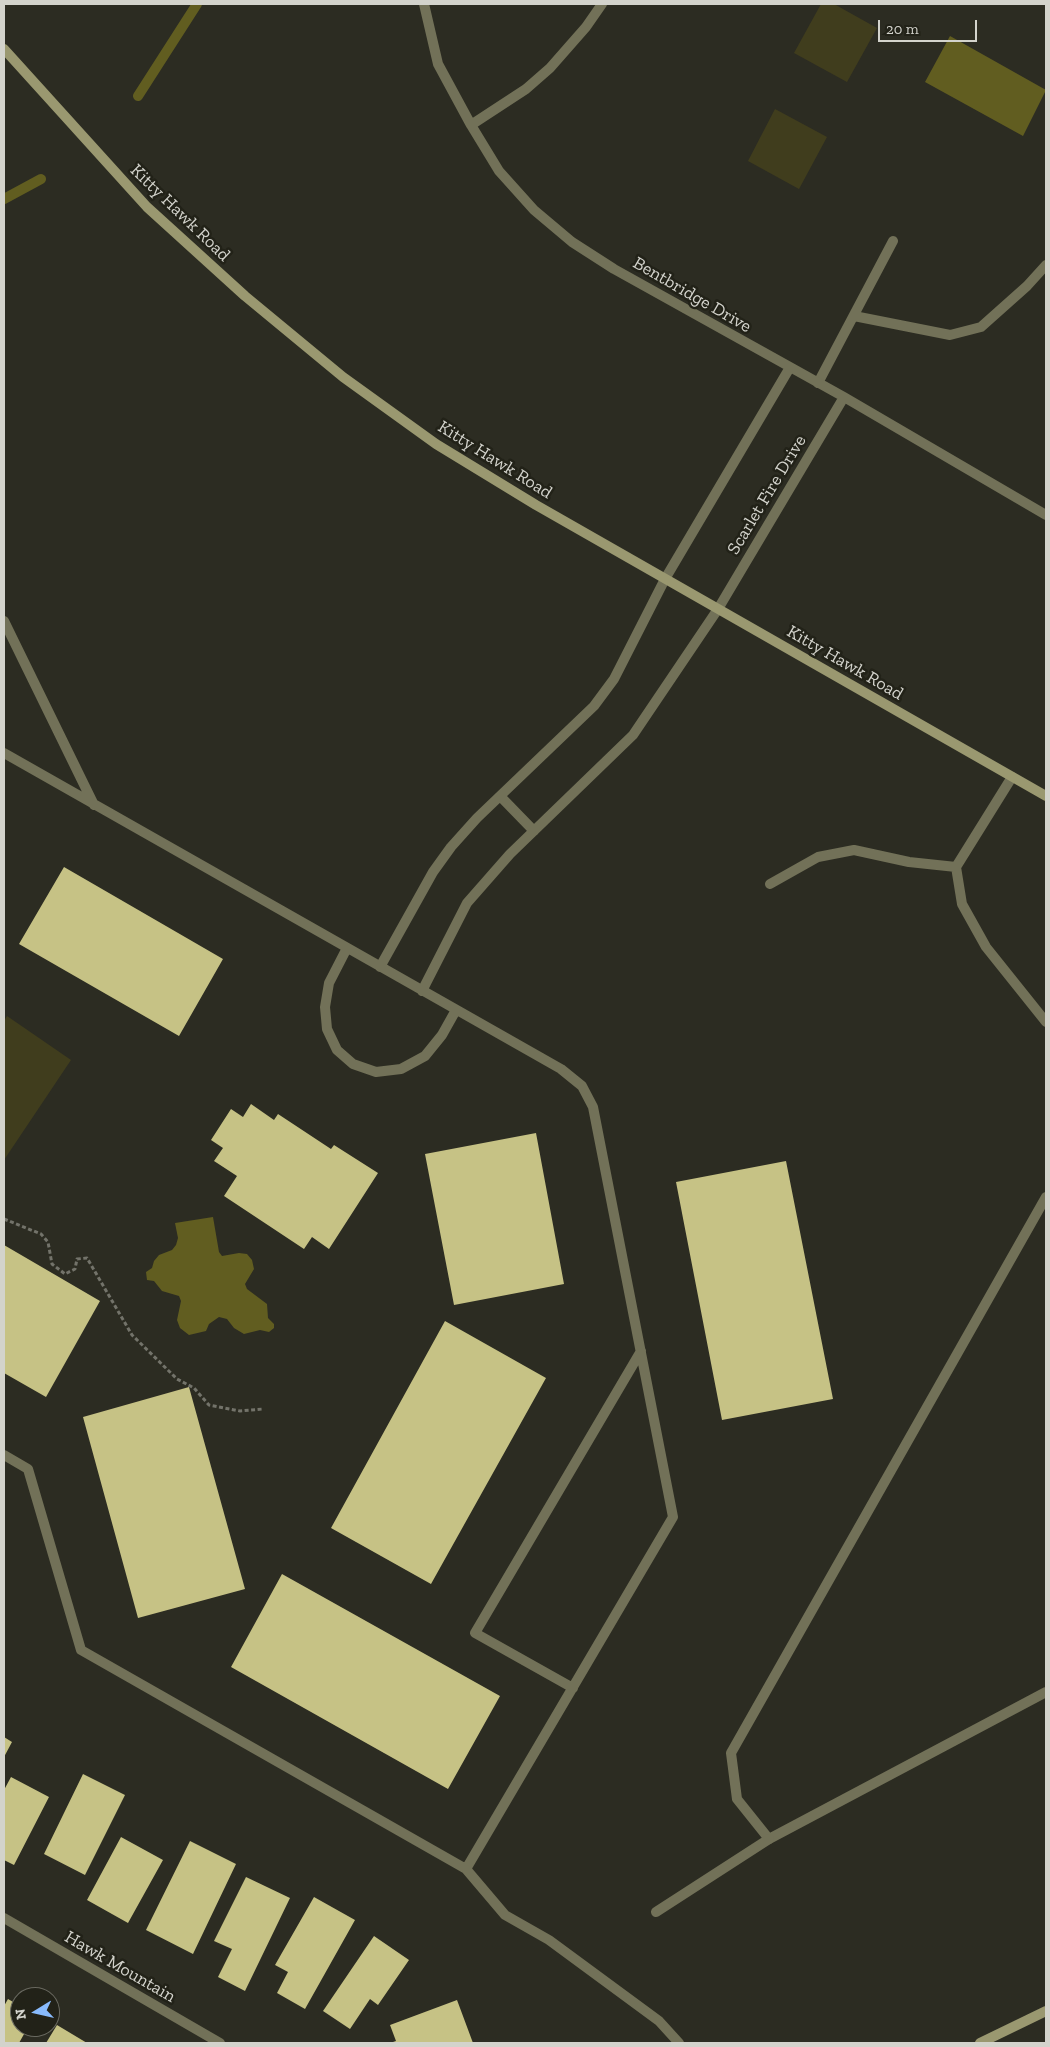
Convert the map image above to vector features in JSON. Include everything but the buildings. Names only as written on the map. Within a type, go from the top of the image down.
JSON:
[{"type":"main road","name":"Kitty Hawk Road","points":[[4,49],[147,207],[245,296],[343,377],[436,444],[536,505],[1046,796]]},
{"type":"main road","points":[[980,2043],[1046,2011]]},
{"type":"street","name":"Bentbridge Drive","points":[[424,4],[438,64],[471,125],[500,171],[534,210],[572,242],[614,270],[790,369],[844,397],[1046,515]]},
{"type":"street","points":[[471,125],[526,89],[550,68],[586,27],[602,4]]},
{"type":"street","points":[[818,383],[893,241]]},
{"type":"street","points":[[854,316],[950,335],[958,333],[980,327],[1027,286],[1046,265]]},
{"type":"street","points":[[380,967],[433,872],[451,847],[599,699],[614,679],[666,579],[790,369]]},
{"type":"street","name":"Scarlet Fire Drive","points":[[422,991],[468,903],[490,873],[633,736],[718,610],[844,397]]},
{"type":"street","points":[[4,621],[94,805]]},
{"type":"street","points":[[4,753],[561,1069],[582,1086],[594,1107],[673,1517],[466,1869]]},
{"type":"street","points":[[1012,777],[956,867],[962,904],[986,947],[1046,1022]]},
{"type":"street","points":[[500,796],[534,831]]},
{"type":"street","points":[[770,884],[818,857],[854,850],[908,862],[956,867]]},
{"type":"street","points":[[347,948],[329,983],[325,1008],[327,1028],[337,1050],[353,1064],[376,1072],[401,1069],[425,1056],[442,1036],[456,1010]]},
{"type":"street","points":[[769,1839],[737,1798],[731,1752],[1046,1196]]},
{"type":"street","points":[[572,1688],[475,1633],[641,1351]]},
{"type":"street","points":[[4,1455],[28,1469],[81,1650],[466,1869],[505,1915],[549,1940],[628,1998],[659,2021],[679,2043]]},
{"type":"street","points":[[656,1912],[769,1839],[1046,1692]]},
{"type":"street","name":"Hawk Mountain","points":[[4,1918],[220,2043]]},
{"type":"path","points":[[4,1219],[41,1234],[48,1242],[52,1264],[66,1274],[75,1269],[77,1259],[87,1258],[132,1336],[177,1379],[194,1388],[209,1405],[240,1411],[263,1409]]},
{"type":"shaded area","points":[[821,4],[834,4],[877,28],[847,82],[794,53]]},
{"type":"shaded area","points":[[950,36],[1046,90],[1023,136],[925,82]]},
{"type":"shaded area","points":[[775,109],[827,137],[799,189],[748,161]]},
{"type":"shaded area","points":[[7,1016],[71,1060],[4,1160],[4,1021]]},
{"type":"shaded area","points":[[213,1217],[219,1252],[222,1256],[239,1253],[247,1254],[252,1260],[254,1269],[245,1284],[247,1289],[267,1304],[268,1318],[274,1324],[274,1328],[269,1332],[260,1330],[244,1334],[234,1328],[227,1319],[219,1317],[209,1324],[206,1331],[189,1335],[180,1328],[177,1320],[181,1301],[179,1296],[162,1291],[154,1281],[147,1280],[146,1272],[152,1268],[154,1261],[159,1255],[172,1250],[176,1245],[178,1238],[175,1223]]},
{"type":"waterway","points":[[138,96],[197,4]]},
{"type":"waterway","points":[[4,199],[41,179]]}]
